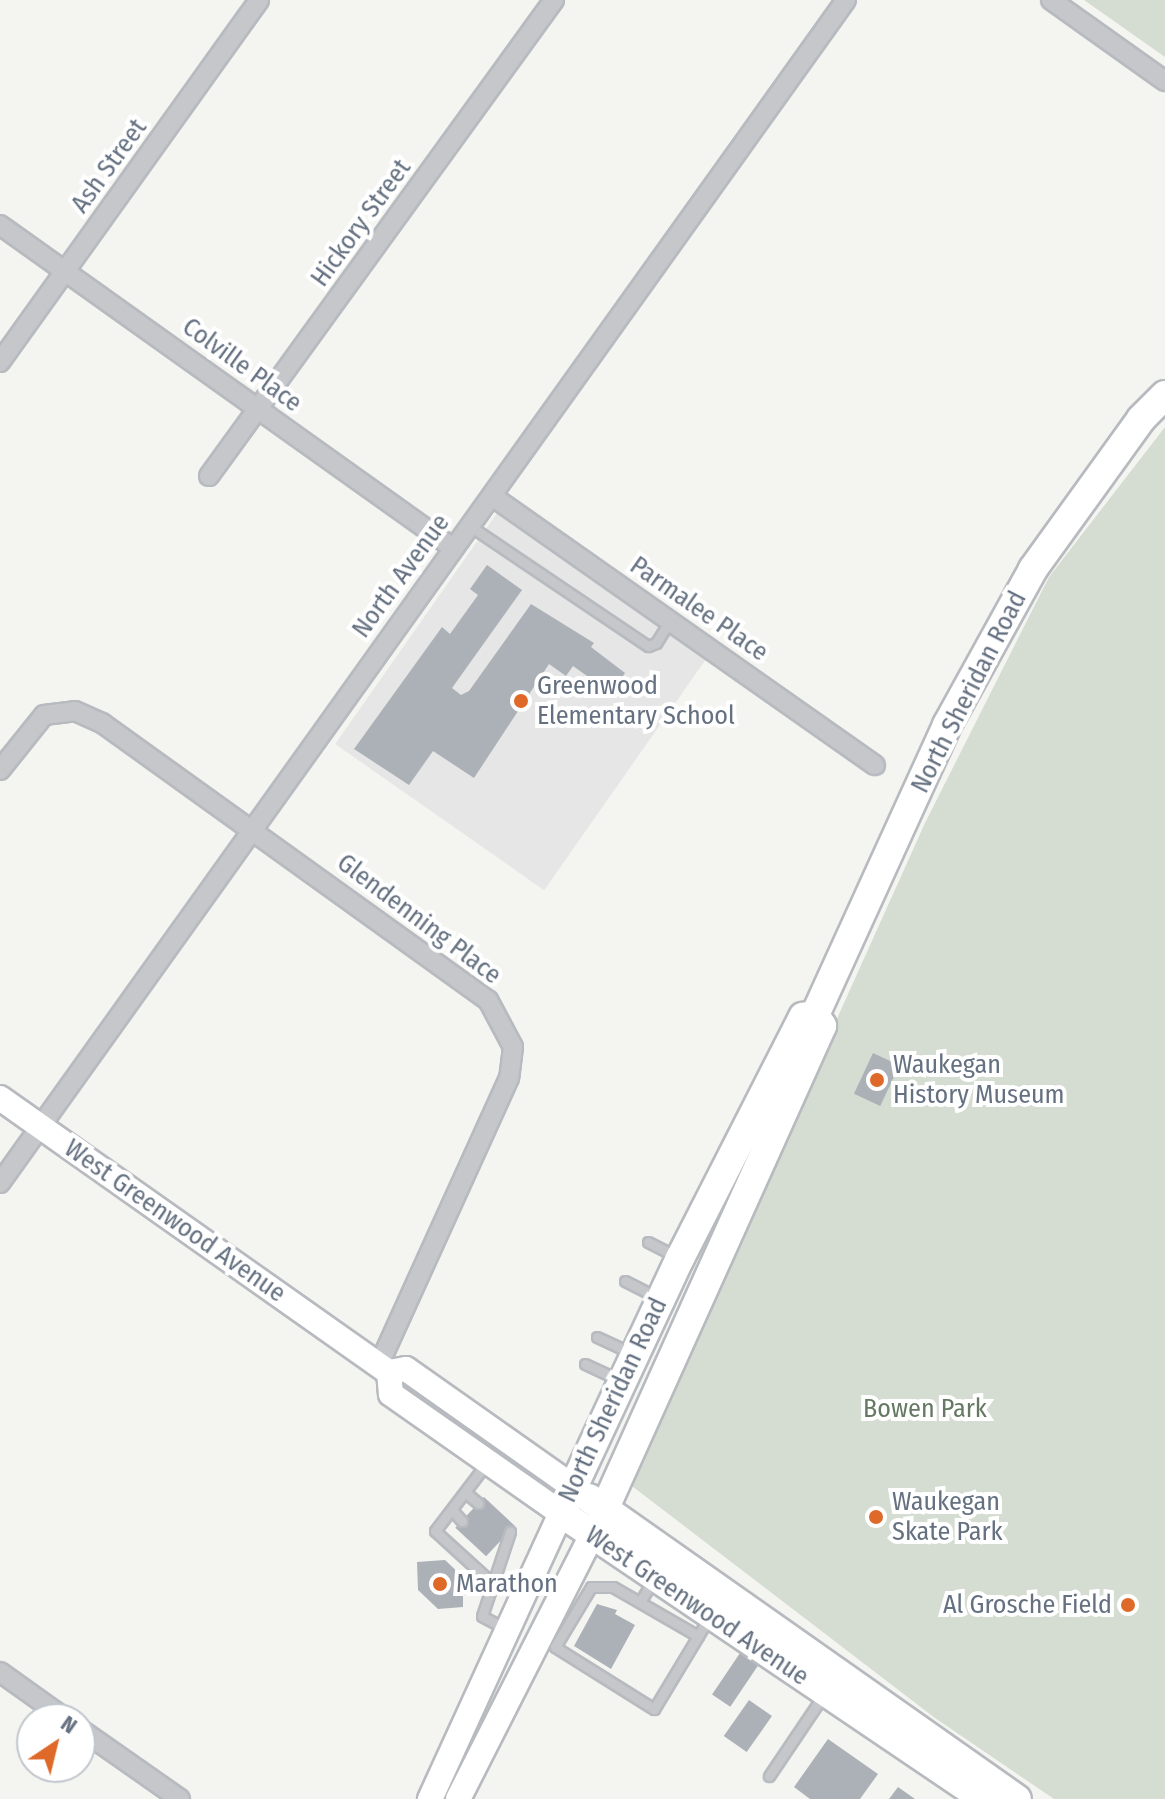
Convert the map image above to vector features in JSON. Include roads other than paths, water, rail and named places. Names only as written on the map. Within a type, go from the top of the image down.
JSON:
[{"type":"main road","name":"North Sheridan Road","points":[[815,1015],[947,725],[1033,569],[1141,419],[1165,395]]},
{"type":"main road","name":"North Sheridan Road","points":[[561,1513],[680,1258],[803,1017],[815,1015]]},
{"type":"main road","name":"North Sheridan Road","points":[[604,1510],[822,1026],[815,1015]]},
{"type":"main road","points":[[573,1487],[1017,1799]]},
{"type":"main road","name":"West Greenwood Avenue","points":[[561,1513],[592,1535],[647,1590],[704,1626],[825,1693],[984,1799]]},
{"type":"street","name":"Ash Street","points":[[0,362],[259,0]]},
{"type":"street","name":"Hickory Street","points":[[209,476],[554,0]]},
{"type":"street","name":"North Avenue","points":[[0,1183],[846,0]]},
{"type":"street","points":[[1051,0],[1165,81]]},
{"type":"street","name":"Colville Place","points":[[0,225],[453,548]]},
{"type":"street","name":"Parmalee Place","points":[[492,496],[875,765]]},
{"type":"street","name":"Glendenning Place","points":[[0,770],[44,715],[75,711],[102,723],[488,1000],[513,1047],[509,1078],[384,1368]]},
{"type":"street","name":"West Greenwood Avenue","points":[[0,1098],[384,1368],[406,1369],[573,1487]]},
{"type":"street","name":"West Greenwood Avenue","points":[[384,1368],[391,1394],[561,1513]]},
{"type":"street","name":"North Sheridan Road","points":[[458,1799],[563,1616],[604,1510]]},
{"type":"street","name":"North Sheridan Road","points":[[430,1799],[561,1513]]},
{"type":"street","points":[[0,1672],[44,1703]]},
{"type":"street","points":[[96,1742],[155,1792],[180,1799]]},
{"type":"lane","points":[[470,526],[648,646],[656,643],[670,621]]},
{"type":"lane","points":[[648,1242],[680,1258]]},
{"type":"lane","points":[[625,1281],[660,1299]]},
{"type":"lane","points":[[597,1337],[634,1355]]},
{"type":"lane","points":[[585,1364],[621,1381]]},
{"type":"lane","points":[[488,1462],[435,1531],[491,1582]]},
{"type":"lane","points":[[466,1493],[478,1503]]},
{"type":"lane","points":[[452,1510],[462,1521]]},
{"type":"lane","points":[[506,1629],[482,1616],[510,1532]]},
{"type":"lane","points":[[493,1551],[502,1559]]},
{"type":"lane","points":[[647,1590],[591,1587],[563,1616],[555,1647],[654,1709],[704,1626]]},
{"type":"lane","points":[[769,1776],[825,1693]]},
{"type":"place","name":"Greenwood Elementary School","points":[[521,701]]},
{"type":"place","name":"Waukegan History Museum","points":[[877,1080]]},
{"type":"place","name":"Waukegan Skate Park","points":[[876,1517]]},
{"type":"place","name":"Marathon","points":[[440,1584]]},
{"type":"place","name":"Al Grosche Field","points":[[1128,1605]]},
{"type":"park label","name":"Bowen Park","points":[[925,1409]]}]
